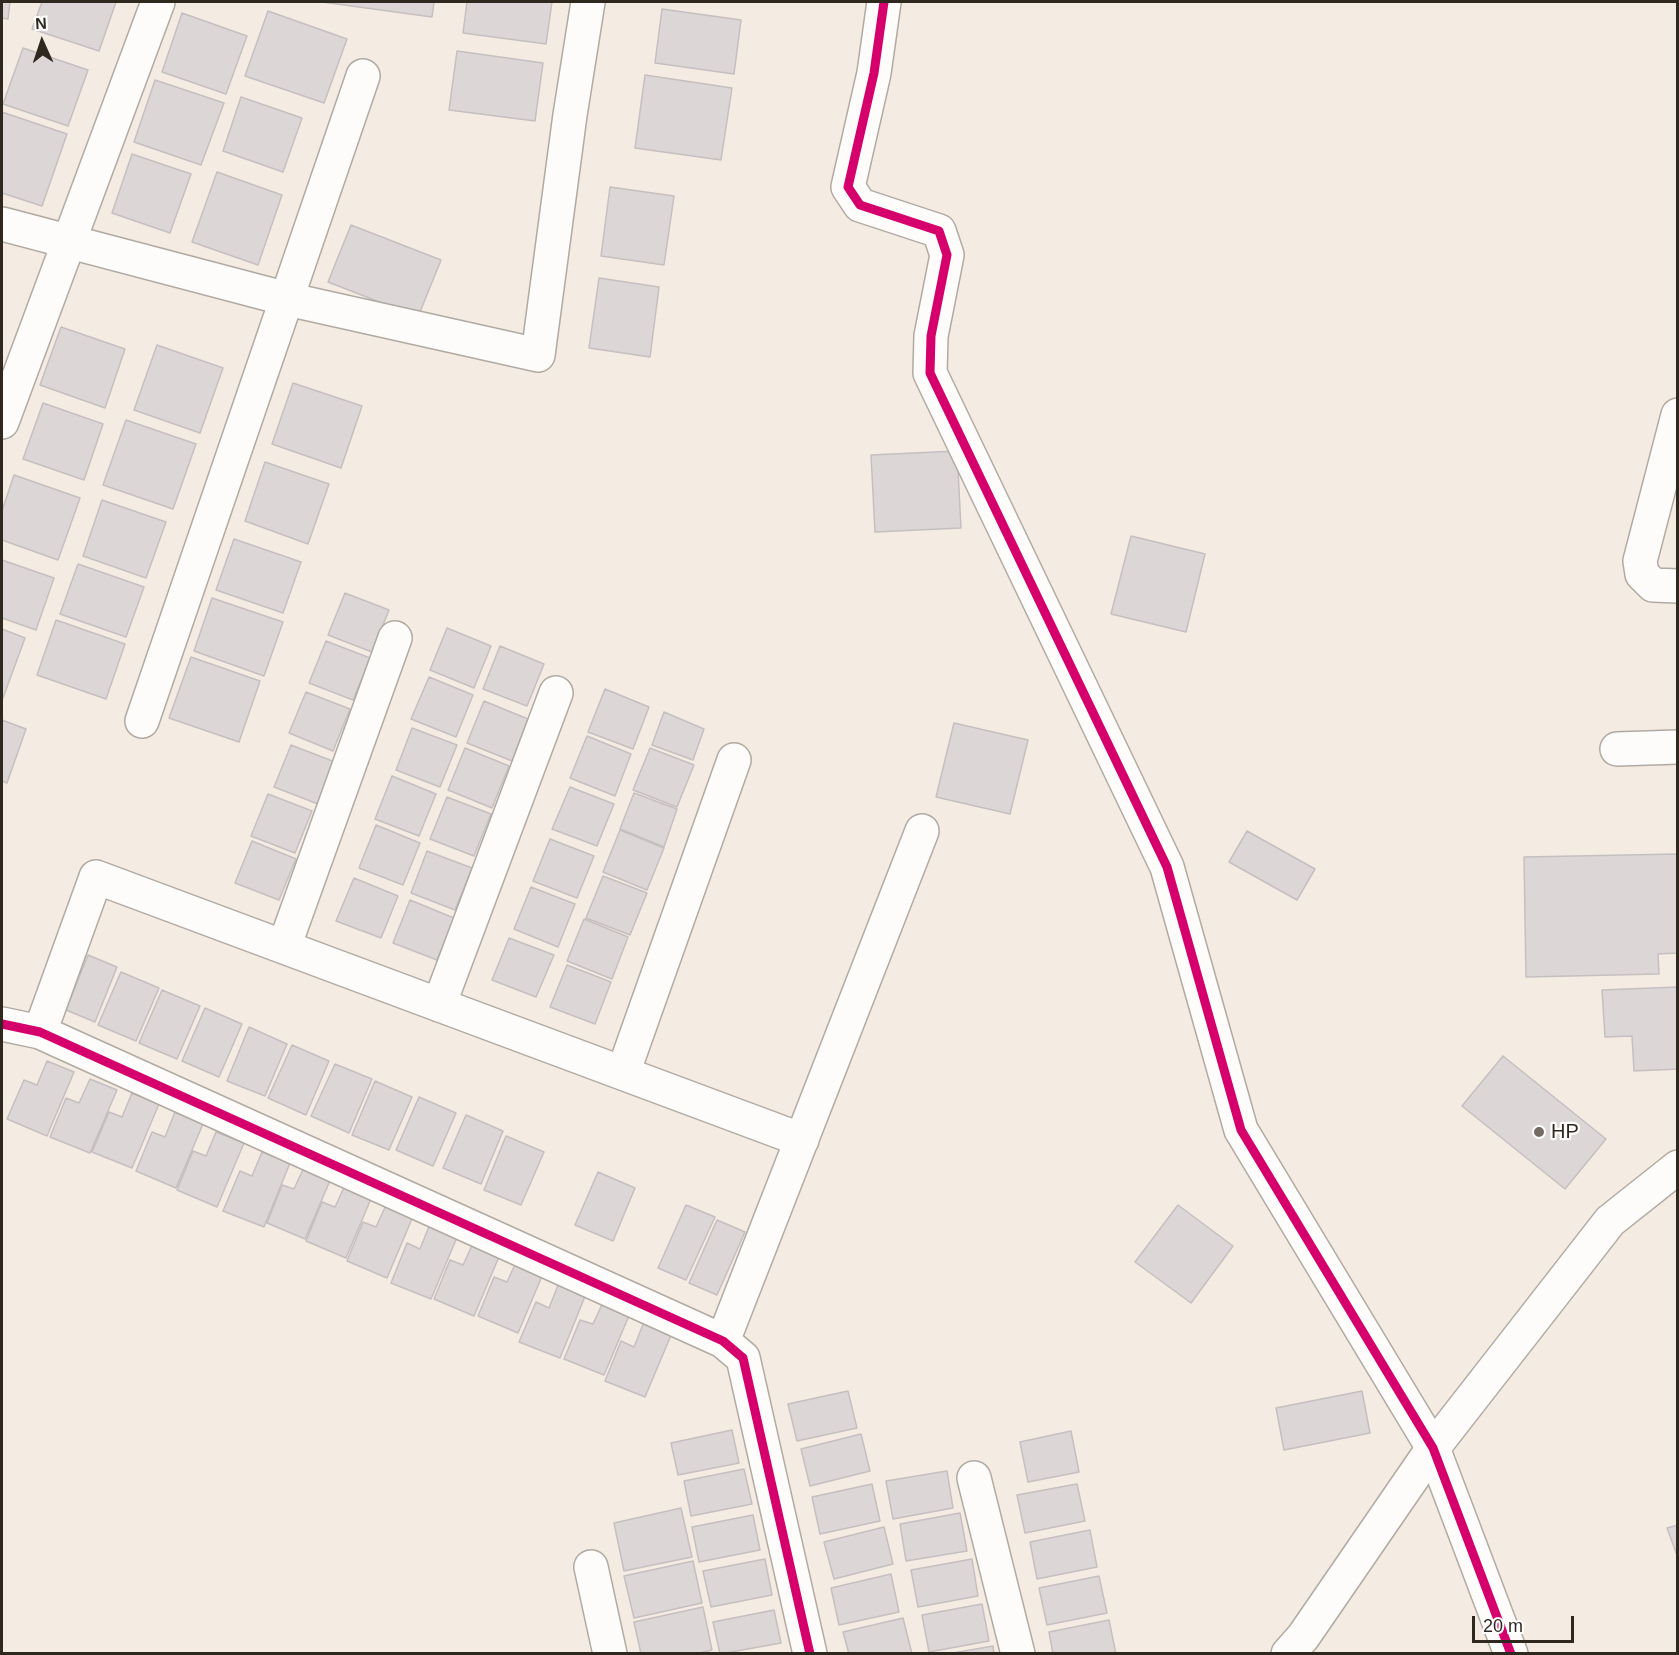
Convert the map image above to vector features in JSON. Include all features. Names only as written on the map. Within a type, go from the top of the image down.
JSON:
[{"type":"street","points":[[2,422],[67,241],[158,2]]},
{"type":"street","points":[[2,224],[287,299],[537,355],[588,2]]},
{"type":"street","points":[[884,2],[874,73],[848,187],[860,205],[939,231],[947,255],[931,336],[930,373],[1167,867],[1241,1130],[1433,1448],[1511,1653]]},
{"type":"street","points":[[142,722],[363,76]]},
{"type":"street","points":[[1677,415],[1640,561],[1642,574],[1653,585],[1677,586]]},
{"type":"street","points":[[284,947],[394,638]]},
{"type":"street","points":[[439,1005],[556,693]]},
{"type":"street","points":[[1617,749],[1677,747]]},
{"type":"street","points":[[623,1073],[734,760]]},
{"type":"street","points":[[723,1341],[922,831]]},
{"type":"street","points":[[40,1032],[96,878],[802,1140]]},
{"type":"street","points":[[2,1026],[40,1032],[723,1341],[743,1358],[810,1653]]},
{"type":"street","points":[[1288,1653],[1303,1637],[1433,1448],[1610,1221],[1677,1167]]},
{"type":"street","points":[[975,1478],[1018,1653]]},
{"type":"street","points":[[591,1567],[610,1653]]},
{"type":"building","points":[[2,2],[10,2],[8,19],[2,18]]},
{"type":"building","points":[[42,2],[116,2],[99,51],[32,29]]},
{"type":"building","points":[[322,2],[434,2],[432,17]]},
{"type":"building","points":[[467,2],[552,2],[546,44],[463,33]]},
{"type":"building","points":[[662,9],[741,20],[734,74],[655,63]]},
{"type":"building","points":[[268,11],[347,39],[324,103],[245,76]]},
{"type":"building","points":[[182,13],[247,36],[226,94],[162,72]]},
{"type":"building","points":[[23,48],[88,70],[68,126],[3,104]]},
{"type":"building","points":[[457,51],[543,63],[535,121],[449,110]]},
{"type":"building","points":[[645,75],[732,88],[721,160],[635,148]]},
{"type":"building","points":[[155,80],[224,103],[201,165],[134,142]]},
{"type":"building","points":[[241,97],[302,118],[283,172],[223,151]]},
{"type":"building","points":[[2,112],[67,134],[42,206],[2,193]]},
{"type":"building","points":[[132,154],[191,174],[170,233],[112,213]]},
{"type":"building","points":[[217,172],[282,195],[258,265],[192,242]]},
{"type":"building","points":[[610,187],[674,196],[664,265],[601,256]]},
{"type":"building","points":[[351,225],[441,260],[418,317],[328,282]]},
{"type":"building","points":[[599,278],[659,287],[650,357],[589,348]]},
{"type":"building","points":[[61,327],[125,349],[105,408],[40,385]]},
{"type":"building","points":[[157,345],[223,368],[200,433],[134,410]]},
{"type":"building","points":[[293,383],[362,406],[341,468],[272,444]]},
{"type":"building","points":[[43,403],[103,424],[84,480],[23,459]]},
{"type":"building","points":[[126,420],[196,444],[173,509],[103,485]]},
{"type":"building","points":[[957,451],[961,528],[875,532],[871,455]]},
{"type":"building","points":[[265,462],[329,484],[308,544],[245,521]]},
{"type":"building","points":[[14,475],[80,498],[58,560],[2,540],[2,511]]},
{"type":"building","points":[[102,500],[166,522],[146,578],[83,556]]},
{"type":"building","points":[[1131,536],[1205,554],[1186,632],[1111,614]]},
{"type":"building","points":[[234,539],[301,562],[283,613],[216,590]]},
{"type":"building","points":[[2,560],[54,578],[36,630],[2,618]]},
{"type":"building","points":[[78,564],[144,587],[126,637],[60,614]]},
{"type":"building","points":[[345,593],[389,610],[372,652],[328,635]]},
{"type":"building","points":[[212,598],[283,622],[264,676],[194,651]]},
{"type":"building","points":[[56,620],[125,644],[106,699],[37,675]]},
{"type":"building","points":[[447,628],[491,646],[474,688],[430,670]]},
{"type":"building","points":[[2,629],[25,638],[3,698],[2,697]]},
{"type":"building","points":[[326,641],[370,658],[353,700],[309,683]]},
{"type":"building","points":[[500,646],[544,664],[527,706],[483,689]]},
{"type":"building","points":[[191,657],[260,681],[239,742],[169,718]]},
{"type":"building","points":[[429,677],[473,695],[456,737],[411,719]]},
{"type":"building","points":[[605,689],[649,707],[633,749],[588,732]]},
{"type":"building","points":[[306,692],[350,709],[333,751],[289,733]]},
{"type":"building","points":[[484,701],[528,719],[512,761],[467,743]]},
{"type":"building","points":[[664,712],[704,729],[693,760],[652,745]]},
{"type":"building","points":[[2,720],[26,729],[7,783],[2,781]]},
{"type":"building","points":[[954,723],[1028,740],[1010,814],[936,797]]},
{"type":"building","points":[[412,728],[457,745],[440,787],[396,770]]},
{"type":"building","points":[[587,736],[631,754],[615,796],[570,778]]},
{"type":"building","points":[[291,745],[335,762],[318,804],[274,787]]},
{"type":"building","points":[[465,748],[509,766],[492,808],[448,790]]},
{"type":"building","points":[[650,748],[694,765],[677,807],[633,790]]},
{"type":"building","points":[[392,776],[436,794],[419,836],[375,819]]},
{"type":"building","points":[[570,787],[614,804],[597,846],[552,829]]},
{"type":"building","points":[[634,793],[677,809],[664,847],[620,829]]},
{"type":"building","points":[[268,794],[312,811],[295,853],[251,836]]},
{"type":"building","points":[[447,797],[491,814],[474,856],[430,839]]},
{"type":"building","points":[[376,825],[420,843],[403,885],[359,868]]},
{"type":"building","points":[[620,830],[664,848],[647,890],[603,872]]},
{"type":"building","points":[[1247,831],[1315,869],[1297,900],[1229,862]]},
{"type":"building","points":[[550,839],[594,856],[577,898],[533,881]]},
{"type":"building","points":[[252,841],[296,859],[279,900],[235,883]]},
{"type":"building","points":[[427,851],[472,868],[455,910],[411,893]]},
{"type":"building","points":[[1678,854],[1678,953],[1658,954],[1659,974],[1526,977],[1524,857]]},
{"type":"building","points":[[603,876],[647,893],[630,935],[586,918]]},
{"type":"building","points":[[354,878],[398,896],[381,938],[336,921]]},
{"type":"building","points":[[531,887],[575,904],[558,947],[514,929]]},
{"type":"building","points":[[410,900],[454,918],[437,960],[393,943]]},
{"type":"building","points":[[584,919],[628,937],[612,979],[567,961]]},
{"type":"building","points":[[509,938],[554,955],[536,997],[492,980]]},
{"type":"building","points":[[88,955],[117,967],[95,1022],[66,1010]]},
{"type":"building","points":[[567,965],[611,982],[595,1024],[550,1007]]},
{"type":"building","points":[[121,972],[159,988],[136,1041],[98,1025]]},
{"type":"building","points":[[1678,987],[1678,1069],[1634,1071],[1632,1036],[1605,1037],[1602,990]]},
{"type":"building","points":[[162,990],[200,1006],[177,1059],[139,1043]]},
{"type":"building","points":[[205,1008],[242,1024],[219,1077],[182,1061]]},
{"type":"building","points":[[249,1027],[287,1044],[265,1096],[227,1081]]},
{"type":"building","points":[[292,1045],[329,1061],[306,1115],[268,1098]]},
{"type":"building","points":[[1503,1056],[1606,1139],[1565,1189],[1462,1106]]},
{"type":"building","points":[[47,1061],[74,1072],[47,1136],[7,1119],[24,1080],[37,1085]]},
{"type":"building","points":[[335,1064],[372,1079],[349,1133],[311,1116]]},
{"type":"building","points":[[90,1079],[117,1090],[90,1153],[50,1137],[66,1098],[79,1103]]},
{"type":"building","points":[[375,1081],[412,1097],[389,1150],[352,1135]]},
{"type":"building","points":[[132,1093],[159,1104],[132,1168],[92,1152],[109,1112],[122,1117]]},
{"type":"building","points":[[419,1097],[456,1113],[433,1166],[396,1150]]},
{"type":"building","points":[[175,1112],[203,1124],[176,1188],[136,1171],[152,1132],[165,1137]]},
{"type":"building","points":[[466,1115],[503,1131],[481,1184],[443,1168]]},
{"type":"building","points":[[216,1132],[244,1143],[217,1207],[177,1190],[193,1151],[206,1156]]},
{"type":"building","points":[[506,1136],[544,1152],[521,1205],[484,1190]]},
{"type":"building","points":[[262,1152],[290,1163],[264,1227],[223,1211],[240,1171],[252,1176]]},
{"type":"building","points":[[305,1165],[332,1176],[305,1239],[267,1223],[282,1185],[294,1189]]},
{"type":"building","points":[[598,1172],[635,1188],[613,1241],[575,1225]]},
{"type":"building","points":[[346,1183],[373,1194],[346,1258],[306,1241],[322,1202],[335,1207]]},
{"type":"building","points":[[387,1203],[414,1214],[387,1278],[347,1261],[363,1222],[376,1227]]},
{"type":"building","points":[[686,1205],[715,1217],[686,1280],[658,1268]]},
{"type":"building","points":[[1178,1205],[1233,1246],[1191,1303],[1135,1262]]},
{"type":"building","points":[[717,1220],[745,1232],[717,1295],[689,1283]]},
{"type":"building","points":[[430,1224],[458,1235],[431,1299],[391,1283],[407,1243],[420,1249]]},
{"type":"building","points":[[474,1241],[501,1252],[474,1316],[434,1299],[450,1260],[463,1265]]},
{"type":"building","points":[[518,1258],[545,1269],[518,1333],[478,1316],[494,1277],[507,1282]]},
{"type":"building","points":[[559,1283],[586,1294],[560,1358],[519,1342],[536,1302],[549,1308]]},
{"type":"building","points":[[604,1300],[631,1311],[604,1375],[564,1359],[580,1320],[593,1324]]},
{"type":"building","points":[[644,1322],[672,1333],[645,1397],[605,1381],[621,1341],[634,1347]]},
{"type":"building","points":[[848,1391],[857,1428],[797,1441],[788,1404]]},
{"type":"building","points":[[1362,1391],[1370,1433],[1284,1450],[1276,1408]]},
{"type":"building","points":[[732,1430],[739,1463],[678,1475],[671,1443]]},
{"type":"building","points":[[1071,1431],[1079,1472],[1028,1482],[1020,1442]]},
{"type":"building","points":[[861,1434],[870,1471],[810,1486],[801,1449]]},
{"type":"building","points":[[744,1469],[752,1504],[691,1516],[684,1481]]},
{"type":"building","points":[[947,1471],[953,1508],[893,1519],[886,1481]]},
{"type":"building","points":[[872,1484],[880,1521],[820,1534],[812,1497]]},
{"type":"building","points":[[1077,1484],[1085,1521],[1025,1533],[1017,1495]]},
{"type":"building","points":[[681,1508],[692,1557],[624,1571],[614,1523]]},
{"type":"building","points":[[960,1513],[967,1551],[906,1561],[900,1524]]},
{"type":"building","points":[[753,1515],[760,1550],[699,1562],[692,1527]]},
{"type":"building","points":[[1678,1525],[1678,1558],[1667,1528]]},
{"type":"building","points":[[884,1527],[893,1564],[834,1579],[824,1542]]},
{"type":"building","points":[[1090,1530],[1097,1567],[1037,1579],[1030,1542]]},
{"type":"building","points":[[765,1559],[772,1595],[711,1607],[703,1571]]},
{"type":"building","points":[[972,1559],[978,1596],[918,1607],[911,1570]]},
{"type":"building","points":[[693,1561],[702,1603],[634,1618],[624,1576]]},
{"type":"building","points":[[891,1574],[899,1612],[839,1625],[831,1588]]},
{"type":"building","points":[[1099,1576],[1107,1613],[1047,1625],[1039,1588]]},
{"type":"building","points":[[982,1604],[989,1641],[929,1652],[922,1615]]},
{"type":"building","points":[[703,1607],[712,1650],[696,1654],[641,1654],[634,1622]]},
{"type":"building","points":[[774,1610],[781,1643],[720,1654],[713,1622]]},
{"type":"building","points":[[903,1618],[912,1654],[849,1654],[843,1632]]},
{"type":"building","points":[[1109,1620],[1116,1654],[1053,1654],[1049,1632]]},
{"type":"building","points":[[993,1646],[994,1654],[947,1654]]},
{"type":"cycle path","points":[[884,2],[874,73],[848,187],[860,205],[939,231],[947,255],[931,336],[930,373],[1167,867],[1241,1130],[1433,1448],[1511,1654]]},
{"type":"cycle path","points":[[2,1024],[40,1032],[723,1341],[743,1358],[810,1654]]},
{"type":"place","name":"HP","points":[[1539,1132]]}]
